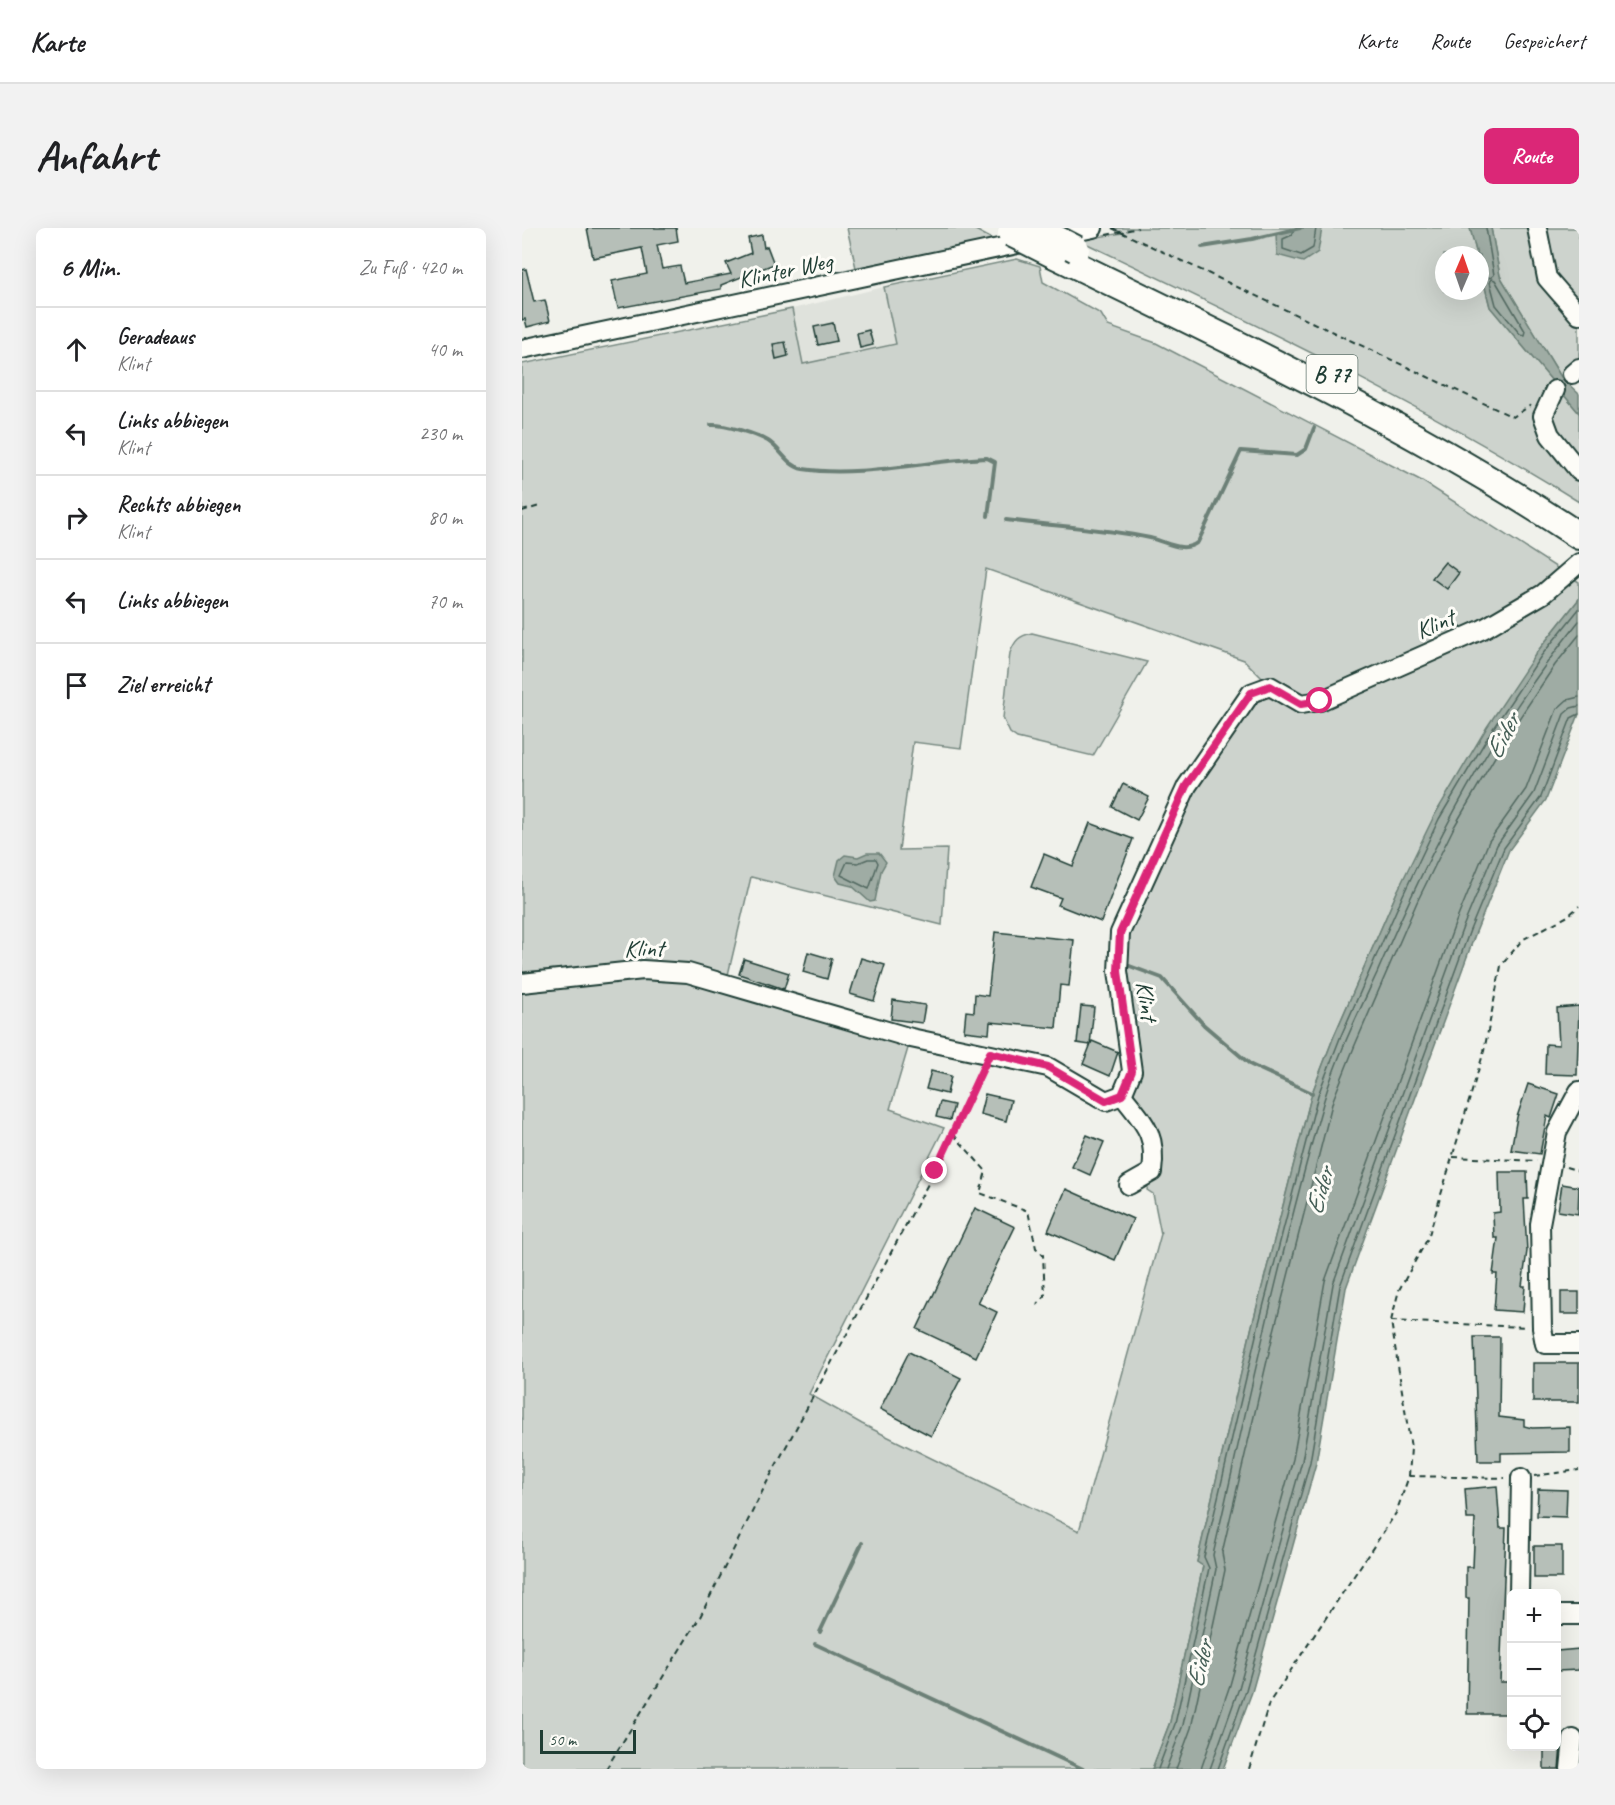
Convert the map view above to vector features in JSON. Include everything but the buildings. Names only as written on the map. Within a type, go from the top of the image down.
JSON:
[{"type":"highway","name":"B 77","points":[[1021,229],[1389,422],[1577,528]]},
{"type":"street","name":"Klinter Weg","points":[[522,349],[1093,228]]},
{"type":"street","points":[[1537,228],[1547,278],[1579,315]]},
{"type":"street","points":[[1555,390],[1543,416],[1550,435],[1579,471]]},
{"type":"street","name":"Klint","points":[[522,983],[643,970],[688,973],[911,1038],[1048,1067],[1106,1101],[1122,1095],[1132,1071],[1118,971],[1120,933],[1186,786],[1251,693],[1270,686],[1301,704],[1320,701],[1483,628],[1542,594],[1579,563]]},
{"type":"street","points":[[1579,1091],[1557,1132],[1540,1224],[1544,1336],[1579,1344]]},
{"type":"street","points":[[1122,1095],[1149,1129],[1155,1150],[1152,1172],[1129,1185]]},
{"type":"street","points":[[1519,1589],[1521,1478]]},
{"type":"street","points":[[1561,1615],[1579,1615]]},
{"type":"street","points":[[1570,1769],[1573,1739]]},
{"type":"path","points":[[1112,228],[1513,417],[1555,390]]},
{"type":"path","points":[[522,511],[540,506]]},
{"type":"path","points":[[1250,1769],[1269,1702],[1396,1513],[1409,1476],[1411,1448],[1391,1321],[1399,1290],[1428,1238],[1484,1052],[1501,966],[1522,940],[1568,916],[1579,906]]},
{"type":"path","points":[[606,1769],[700,1617],[762,1492],[953,1134],[990,1053]]},
{"type":"path","points":[[953,1134],[986,1172],[980,1193],[1028,1211],[1036,1248],[1043,1255],[1045,1296],[1037,1305]]},
{"type":"path","points":[[1453,1156],[1551,1161],[1579,1171]]},
{"type":"path","points":[[1391,1321],[1544,1336]]},
{"type":"path","points":[[1409,1476],[1521,1478],[1579,1470]]},
{"type":"shaded area","points":[[847,228],[972,228],[994,240],[856,268]]},
{"type":"shaded area","points":[[1112,228],[1470,228],[1475,246],[1435,246],[1435,300],[1488,300],[1490,307],[1579,413],[1579,502],[1457,430],[1333,364],[1079,240],[1123,233]]},
{"type":"shaded area","points":[[1491,228],[1531,228],[1579,323],[1579,358],[1561,377],[1500,276]]},
{"type":"shaded area","points":[[1546,228],[1579,228],[1579,302],[1553,274]]},
{"type":"shaded area","points":[[1017,259],[1040,266],[1043,282],[1101,314],[1108,326],[1156,343],[1422,481],[1579,582],[1579,599],[1537,652],[1397,892],[1334,1036],[1312,1093],[1252,1326],[1197,1562],[1203,1566],[1170,1722],[1152,1769],[522,1769],[522,983],[643,970],[911,1038],[890,1109],[944,1128],[809,1394],[862,1424],[1079,1531],[1161,1234],[1153,1194],[1147,1190],[1152,1172],[1128,1085],[1120,933],[1187,786],[1251,693],[1270,686],[1244,660],[986,569],[961,748],[913,742],[899,850],[947,849],[942,925],[751,877],[727,979],[643,962],[522,972],[522,364],[792,309],[803,364],[896,344],[884,287]]},
{"type":"shaded area","points":[[884,287],[896,344],[803,364],[792,309]]},
{"type":"shaded area","points":[[1032,633],[1147,662],[1093,756],[1017,738],[1010,733],[1003,718],[1010,653],[1018,639]]},
{"type":"water","points":[[1300,228],[1322,228],[1318,252],[1303,262],[1277,255],[1276,234]]},
{"type":"water","points":[[1470,228],[1491,228],[1500,276],[1561,377],[1579,394],[1579,413],[1490,307],[1489,246],[1475,246]]},
{"type":"water","name":"Eider","points":[[1579,599],[1579,714],[1546,800],[1509,850],[1476,932],[1346,1288],[1316,1463],[1252,1692],[1223,1769],[1152,1769],[1170,1722],[1203,1566],[1197,1562],[1252,1326],[1312,1093],[1334,1036],[1397,892],[1434,816],[1487,727],[1537,652]]},
{"type":"water","points":[[867,853],[879,853],[886,862],[881,871],[875,901],[870,902],[852,886],[840,883],[835,876],[839,860],[845,855],[858,857]]},
{"type":"waterway","points":[[1202,247],[1300,228]]},
{"type":"waterway","points":[[711,425],[732,428],[763,438],[773,444],[788,461],[803,469],[871,470],[987,458],[995,462],[988,516]]},
{"type":"waterway","points":[[1006,520],[1114,532],[1187,547],[1198,542],[1241,451],[1297,455],[1306,449],[1314,428]]},
{"type":"waterway","points":[[1127,965],[1162,978],[1204,1025],[1251,1065],[1312,1093]]},
{"type":"waterway","points":[[820,1632],[862,1543]]},
{"type":"waterway","points":[[815,1644],[1083,1769]]},
{"type":"route","points":[[935,1171],[990,1053],[1048,1067],[1106,1101],[1122,1095],[1132,1071],[1118,971],[1120,933],[1186,786],[1251,693],[1270,686],[1301,704],[1320,701]]}]
